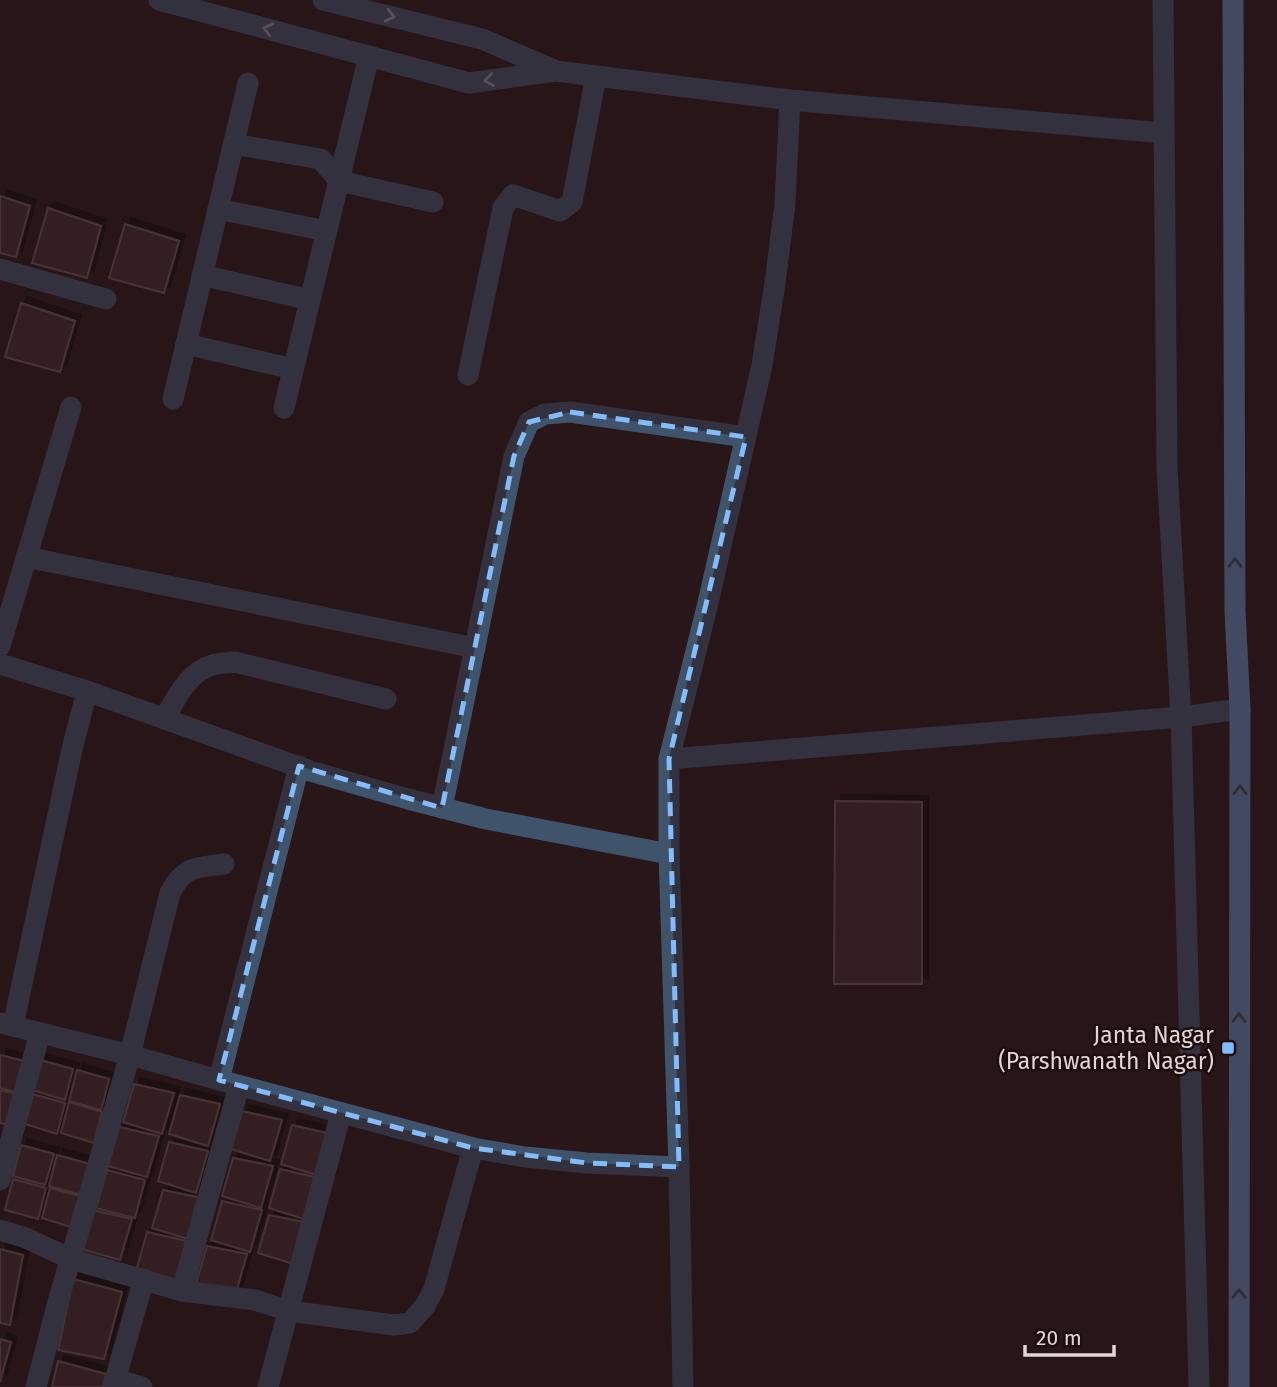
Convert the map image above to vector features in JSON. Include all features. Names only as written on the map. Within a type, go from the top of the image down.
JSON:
[{"type":"main road","points":[[1233,0],[1235,611],[1240,709],[1239,1387]]},
{"type":"street","points":[[159,0],[469,83],[556,71],[790,100],[1164,133]]},
{"type":"street","points":[[323,0],[482,38],[556,71]]},
{"type":"street","points":[[1163,0],[1167,467],[1181,717],[1199,1387]]},
{"type":"street","points":[[284,408],[369,56]]},
{"type":"street","points":[[468,375],[503,208],[513,195],[560,211],[572,202],[596,76]]},
{"type":"street","points":[[173,399],[248,83]]},
{"type":"street","points":[[683,1387],[669,854],[669,758],[762,365],[785,204],[790,100]]},
{"type":"street","points":[[233,144],[321,159],[339,181],[433,202]]},
{"type":"street","points":[[218,209],[327,231]]},
{"type":"street","points":[[0,269],[106,299]]},
{"type":"street","points":[[202,275],[310,300]]},
{"type":"street","points":[[186,344],[293,369]]},
{"type":"street","points":[[0,646],[71,407]]},
{"type":"street","points":[[442,808],[514,456],[529,422],[545,414],[570,412],[746,437]]},
{"type":"street","points":[[26,556],[475,649]]},
{"type":"street","points":[[164,719],[183,687],[199,672],[212,665],[235,662],[386,699]]},
{"type":"street","points":[[0,664],[87,691],[299,766],[442,808],[669,854]]},
{"type":"street","points":[[87,691],[6,1024],[473,1148],[525,1157],[587,1163],[679,1167]]},
{"type":"street","points":[[669,758],[1181,717],[1240,709]]},
{"type":"street","points":[[182,1291],[299,766]]},
{"type":"street","points":[[36,1387],[130,1055],[170,892],[177,878],[192,869],[224,864]]},
{"type":"street","points":[[0,1180],[40,1033]]},
{"type":"street","points":[[268,1387],[341,1113]]},
{"type":"street","points":[[0,1230],[26,1238],[71,1259],[182,1291],[255,1300],[289,1311],[394,1325],[410,1323],[425,1306],[434,1289],[473,1148]]},
{"type":"street","points":[[142,1387],[114,1383],[144,1279]]},
{"type":"highlighted area","points":[[570,412],[746,437],[669,759],[679,1167],[587,1163],[473,1148],[219,1080],[299,766],[442,808],[514,456],[529,422]]},
{"type":"building","points":[[0,196],[30,206],[16,257],[0,253]]},
{"type":"building","points":[[48,208],[101,226],[87,278],[32,263]]},
{"type":"building","points":[[125,224],[179,241],[164,293],[109,278]]},
{"type":"building","points":[[21,303],[75,321],[60,372],[5,357]]},
{"type":"building","points":[[835,801],[922,802],[922,984],[834,984]]},
{"type":"building","points":[[0,1055],[24,1061],[15,1092],[0,1088]]},
{"type":"building","points":[[40,1060],[73,1069],[65,1100],[32,1090]]},
{"type":"building","points":[[77,1070],[109,1079],[101,1110],[69,1101]]},
{"type":"building","points":[[134,1084],[174,1093],[162,1134],[123,1122]]},
{"type":"building","points":[[0,1090],[16,1094],[8,1125],[0,1123]]},
{"type":"building","points":[[32,1094],[65,1103],[57,1134],[25,1124]]},
{"type":"building","points":[[180,1095],[220,1104],[208,1146],[169,1134]]},
{"type":"building","points":[[69,1102],[102,1112],[94,1143],[61,1133]]},
{"type":"building","points":[[242,1111],[282,1120],[270,1161],[231,1149]]},
{"type":"building","points":[[292,1125],[331,1134],[319,1176],[281,1164]]},
{"type":"building","points":[[119,1127],[159,1136],[147,1177],[108,1166]]},
{"type":"building","points":[[169,1142],[208,1151],[196,1193],[158,1181]]},
{"type":"building","points":[[21,1145],[54,1154],[45,1185],[13,1176]]},
{"type":"building","points":[[57,1155],[90,1164],[82,1195],[49,1186]]},
{"type":"building","points":[[233,1158],[273,1166],[261,1208],[222,1196]]},
{"type":"building","points":[[280,1169],[319,1178],[307,1220],[269,1208]]},
{"type":"building","points":[[107,1170],[145,1180],[135,1218],[96,1208]]},
{"type":"building","points":[[13,1179],[46,1188],[38,1219],[5,1210]]},
{"type":"building","points":[[50,1188],[83,1197],[74,1228],[42,1218]]},
{"type":"building","points":[[163,1190],[202,1198],[191,1240],[152,1228]]},
{"type":"building","points":[[222,1201],[262,1210],[250,1252],[211,1240]]},
{"type":"building","points":[[92,1210],[132,1219],[120,1260],[81,1249]]},
{"type":"building","points":[[269,1215],[309,1223],[297,1265],[258,1253]]},
{"type":"building","points":[[147,1232],[187,1241],[175,1282],[136,1271]]},
{"type":"building","points":[[207,1246],[247,1254],[235,1296],[196,1284]]},
{"type":"building","points":[[0,1249],[23,1255],[10,1325],[0,1323]]},
{"type":"building","points":[[73,1279],[122,1292],[104,1359],[58,1350]]},
{"type":"building","points":[[0,1339],[11,1342],[0,1382]]},
{"type":"building","points":[[58,1361],[106,1374],[103,1387],[52,1387]]},
{"type":"place","name":"Janta Nagar (Parshwanath Nagar)","points":[[1228,1048]]}]
